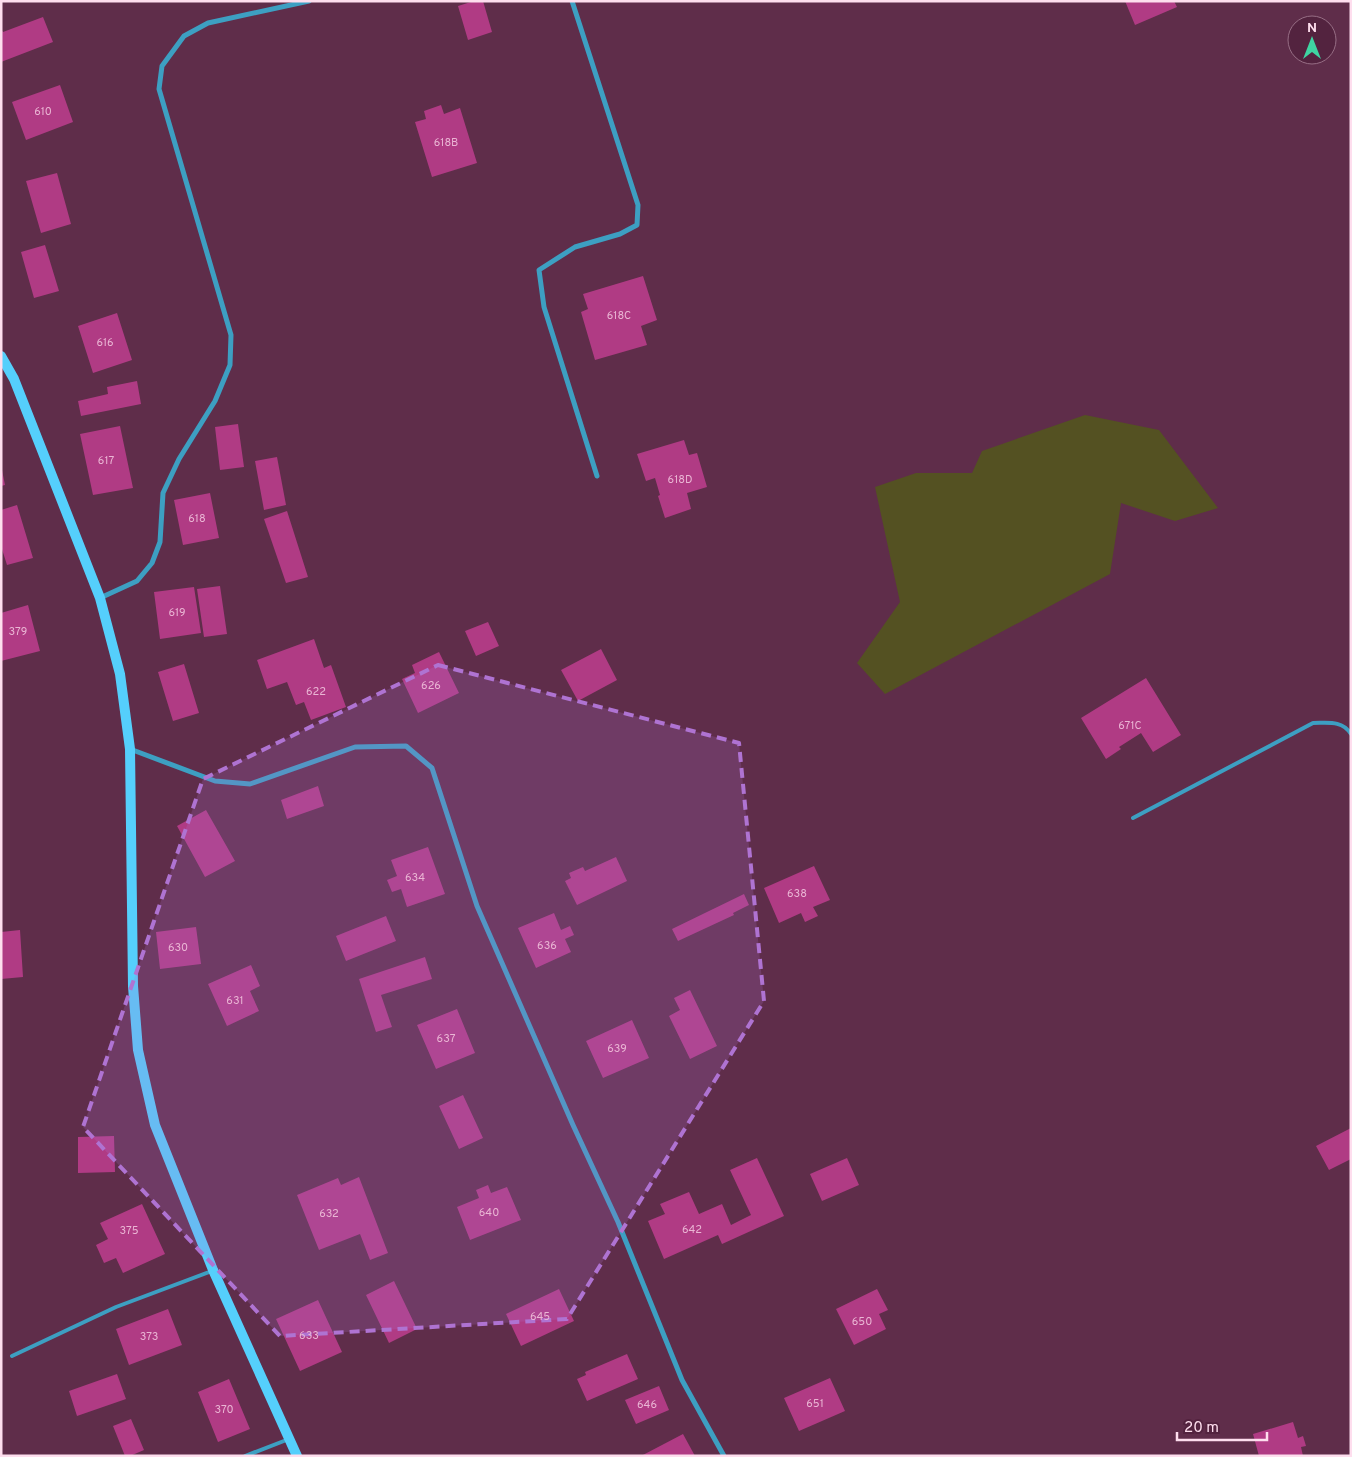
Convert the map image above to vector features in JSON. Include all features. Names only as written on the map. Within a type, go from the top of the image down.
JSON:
[{"type":"street","points":[[100,598],[137,581],[152,563],[160,542],[163,493],[179,459],[215,401],[230,365],[231,335],[160,89],[162,66],[184,36],[208,24],[309,1]]},
{"type":"street","points":[[572,1],[638,205],[637,226],[620,234],[575,247],[539,270],[544,307],[597,476]]},
{"type":"street","points":[[1,356],[14,379],[100,598],[120,674],[130,749],[132,967],[138,1050],[155,1125],[213,1270],[297,1456]]},
{"type":"street","points":[[130,749],[215,781],[250,784],[355,747],[406,746],[432,768],[477,906],[573,1125],[618,1222],[682,1380],[724,1456]]},
{"type":"lane","points":[[1133,818],[1313,723],[1334,723],[1346,727],[1351,734]]},
{"type":"lane","points":[[12,1356],[116,1307],[213,1270]]},
{"type":"lane","points":[[245,1456],[289,1439]]},
{"type":"highlighted area","points":[[438,665],[739,743],[764,1001],[567,1319],[280,1336],[83,1127],[203,779]]},
{"type":"shaded area","points":[[1085,415],[1159,430],[1218,508],[1175,521],[1121,503],[1110,574],[885,694],[857,663],[900,602],[875,487],[916,473],[972,473],[982,451]]},
{"type":"building","points":[[474,1],[483,1],[492,32],[468,40],[458,6]]},
{"type":"building","points":[[1125,1],[1174,1],[1177,7],[1135,25]]},
{"type":"building","points":[[43,17],[53,42],[1,62],[1,29],[3,32]]},
{"type":"building","points":[[60,85],[73,122],[26,140],[12,102]]},
{"type":"building","points":[[441,105],[444,114],[460,108],[477,163],[432,177],[415,122],[426,119],[424,111]]},
{"type":"building","points":[[57,173],[71,224],[41,233],[26,181]]},
{"type":"building","points":[[45,245],[59,291],[34,298],[21,252]]},
{"type":"building","points":[[643,276],[657,320],[641,326],[647,345],[595,360],[581,312],[588,309],[583,294]]},
{"type":"building","points":[[117,313],[132,360],[93,373],[78,326]]},
{"type":"building","points":[[137,381],[141,404],[81,416],[78,401],[108,394],[107,387]]},
{"type":"building","points":[[238,424],[244,467],[220,470],[215,427]]},
{"type":"building","points":[[120,426],[133,488],[93,495],[80,434]]},
{"type":"building","points":[[684,440],[689,455],[697,453],[707,487],[687,493],[691,509],[665,518],[655,478],[646,481],[637,454]]},
{"type":"building","points":[[277,457],[286,505],[264,510],[255,461]]},
{"type":"building","points":[[1,471],[5,485],[1,486]]},
{"type":"building","points":[[210,493],[219,538],[183,545],[174,500]]},
{"type":"building","points":[[17,505],[33,558],[7,565],[1,546],[1,510]]},
{"type":"building","points":[[287,511],[308,577],[286,583],[264,519]]},
{"type":"building","points":[[220,586],[227,634],[204,637],[197,589]]},
{"type":"building","points":[[194,587],[201,633],[160,639],[154,592]]},
{"type":"building","points":[[28,605],[40,651],[1,661],[1,613]]},
{"type":"building","points":[[488,622],[499,646],[476,656],[465,631]]},
{"type":"building","points":[[314,639],[324,668],[331,665],[346,707],[311,720],[304,702],[296,705],[287,682],[267,689],[257,660]]},
{"type":"building","points":[[601,649],[617,680],[578,701],[561,670]]},
{"type":"building","points":[[439,652],[459,693],[418,713],[402,679],[415,673],[412,665]]},
{"type":"building","points":[[184,664],[199,713],[173,721],[158,672]]},
{"type":"building","points":[[1146,678],[1181,735],[1153,752],[1141,733],[1119,747],[1121,749],[1106,759],[1081,718]]},
{"type":"building","points":[[318,786],[324,806],[287,819],[281,800]]},
{"type":"building","points":[[206,810],[235,861],[205,877],[177,826]]},
{"type":"building","points":[[428,847],[445,894],[407,907],[401,889],[392,892],[387,880],[397,876],[391,860]]},
{"type":"building","points":[[616,857],[627,881],[577,905],[565,881],[571,878],[569,873],[583,867],[585,871]]},
{"type":"building","points":[[814,866],[830,900],[813,907],[818,916],[805,922],[801,913],[779,923],[764,888]]},
{"type":"building","points":[[744,894],[749,905],[733,913],[734,915],[678,941],[672,929]]},
{"type":"building","points":[[554,913],[561,930],[570,926],[574,935],[565,939],[571,952],[536,968],[518,928]]},
{"type":"building","points":[[386,916],[396,941],[346,961],[336,936]]},
{"type":"building","points":[[196,927],[201,964],[160,969],[156,932]]},
{"type":"building","points":[[20,930],[23,977],[1,979],[1,932]]},
{"type":"building","points":[[425,957],[432,979],[381,995],[392,1027],[376,1032],[359,979]]},
{"type":"building","points":[[251,965],[260,986],[250,991],[259,1011],[227,1026],[208,984]]},
{"type":"building","points":[[690,990],[717,1046],[690,1059],[669,1016],[680,1010],[674,998]]},
{"type":"building","points":[[457,1009],[475,1053],[436,1069],[417,1025]]},
{"type":"building","points":[[632,1020],[649,1058],[603,1078],[586,1041]]},
{"type":"building","points":[[463,1095],[483,1138],[459,1149],[439,1106]]},
{"type":"building","points":[[1351,1128],[1351,1159],[1329,1170],[1316,1146]]},
{"type":"building","points":[[114,1136],[115,1172],[78,1173],[78,1137]]},
{"type":"building","points":[[757,1158],[784,1216],[722,1244],[718,1235],[664,1259],[648,1221],[665,1214],[660,1204],[689,1192],[699,1214],[722,1204],[731,1225],[751,1215],[730,1170]]},
{"type":"building","points":[[847,1158],[859,1185],[822,1201],[810,1174]]},
{"type":"building","points":[[359,1177],[388,1253],[370,1260],[360,1234],[319,1250],[297,1195],[338,1178],[341,1185]]},
{"type":"building","points":[[488,1185],[491,1193],[507,1187],[521,1220],[470,1240],[457,1207],[479,1198],[476,1190]]},
{"type":"building","points":[[142,1204],[165,1254],[123,1273],[116,1258],[104,1263],[96,1245],[108,1239],[100,1223]]},
{"type":"building","points":[[394,1281],[417,1329],[389,1343],[366,1295]]},
{"type":"building","points":[[559,1289],[574,1321],[521,1346],[506,1314]]},
{"type":"building","points":[[877,1289],[888,1310],[879,1314],[886,1329],[854,1345],[836,1309]]},
{"type":"building","points":[[318,1300],[342,1352],[300,1371],[276,1319]]},
{"type":"building","points":[[168,1309],[182,1345],[129,1365],[116,1329]]},
{"type":"building","points":[[627,1354],[638,1379],[587,1401],[577,1379],[586,1375],[585,1372]]},
{"type":"building","points":[[117,1374],[126,1399],[77,1416],[69,1391]]},
{"type":"building","points":[[830,1378],[845,1411],[799,1431],[784,1398]]},
{"type":"building","points":[[229,1379],[250,1429],[218,1442],[198,1392]]},
{"type":"building","points":[[659,1386],[669,1410],[636,1424],[625,1400]]},
{"type":"building","points":[[131,1419],[144,1450],[130,1456],[125,1456],[113,1426]]},
{"type":"building","points":[[1293,1422],[1298,1438],[1303,1436],[1306,1446],[1301,1447],[1303,1456],[1259,1456],[1253,1434]]},
{"type":"building","points":[[683,1434],[695,1456],[641,1456]]}]
